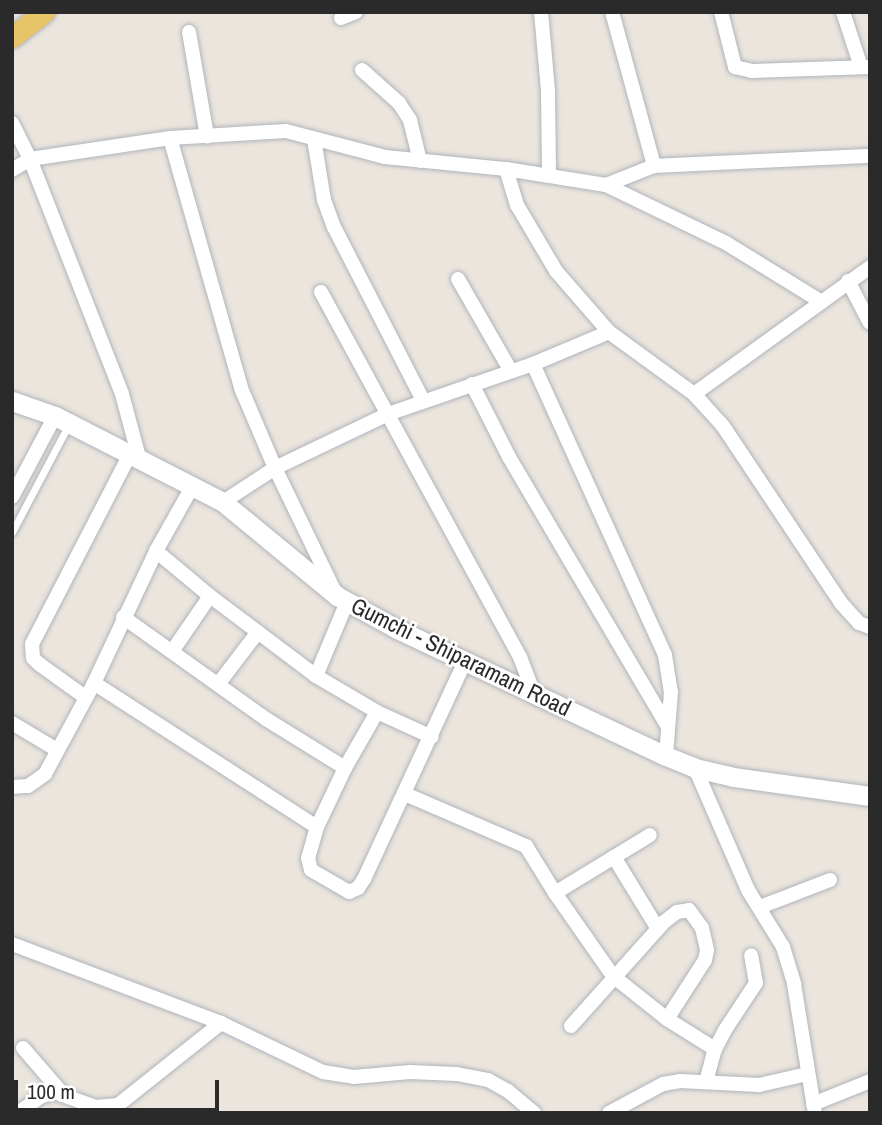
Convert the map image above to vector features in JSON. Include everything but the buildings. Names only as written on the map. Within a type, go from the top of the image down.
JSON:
[{"type":"main road","points":[[18,26],[44,12]]},
{"type":"street","points":[[341,18],[356,12]]},
{"type":"street","points":[[541,12],[548,91],[549,176]]},
{"type":"street","points":[[612,12],[654,166]]},
{"type":"street","points":[[721,12],[735,66],[752,71],[865,67],[843,12]]},
{"type":"street","points":[[189,32],[207,136]]},
{"type":"street","points":[[362,71],[399,103],[410,120],[420,161]]},
{"type":"street","points":[[12,123],[30,159],[122,394],[134,459],[32,644],[33,658],[85,697]]},
{"type":"street","points":[[12,170],[30,159],[170,138],[286,131],[384,158],[506,169],[606,185],[726,243],[820,301]]},
{"type":"street","points":[[170,138],[241,388],[275,468],[342,599],[316,676]]},
{"type":"street","points":[[314,139],[327,210],[423,400]]},
{"type":"street","points":[[606,185],[654,166],[870,156]]},
{"type":"street","points":[[506,169],[517,205],[556,271],[609,332],[694,394],[723,426],[842,603],[859,623],[870,627]]},
{"type":"street","points":[[694,394],[870,267]]},
{"type":"street","points":[[458,279],[511,371]]},
{"type":"street","points":[[848,281],[870,323]]},
{"type":"street","points":[[321,292],[520,657],[534,693]]},
{"type":"street","points":[[223,502],[275,468],[388,414],[533,364],[609,332]]},
{"type":"street","points":[[533,364],[665,655],[671,692],[666,756]]},
{"type":"street","points":[[472,384],[509,457],[667,725]]},
{"type":"street","name":"Gumchi - Shiparamam Road","points":[[12,401],[62,420],[223,502],[342,599],[465,661],[666,756],[695,768],[733,777],[870,796]]},
{"type":"street","points":[[12,497],[17,477],[62,420]]},
{"type":"street","points":[[12,787],[28,786],[45,774],[94,683],[156,551],[192,487]]},
{"type":"street","points":[[156,551],[209,596],[316,676],[377,712],[432,737]]},
{"type":"street","points":[[173,650],[209,596]]},
{"type":"street","points":[[124,617],[219,683],[265,719],[345,768]]},
{"type":"street","points":[[219,683],[258,632]]},
{"type":"street","points":[[377,712],[345,768],[317,827],[308,865],[311,870],[344,890],[354,891],[364,879],[465,661]]},
{"type":"street","points":[[94,683],[317,827]]},
{"type":"street","points":[[12,723],[57,750]]},
{"type":"street","points":[[695,768],[733,859],[783,947],[794,984],[814,1108],[869,1079]]},
{"type":"street","points":[[405,794],[526,846],[555,894],[613,976],[667,1019],[715,1049]]},
{"type":"street","points":[[555,894],[650,835]]},
{"type":"street","points":[[614,857],[658,929]]},
{"type":"street","points":[[760,907],[830,880]]},
{"type":"street","points":[[570,1026],[658,929],[677,912],[689,910],[702,928],[707,950],[701,970],[667,1019]]},
{"type":"street","points":[[12,944],[221,1023],[323,1072],[354,1076],[410,1072],[457,1074],[488,1080],[508,1091],[534,1113]]},
{"type":"street","points":[[706,1083],[715,1049],[724,1030],[754,989],[757,973],[751,955]]},
{"type":"street","points":[[23,1048],[62,1093],[96,1107],[108,1108],[118,1105],[221,1023]]},
{"type":"street","points":[[609,1113],[663,1084],[680,1081],[759,1085],[807,1074]]},
{"type":"street","points":[[18,1113],[40,1097],[62,1093]]},
{"type":"lane","points":[[12,532],[62,420]]}]
